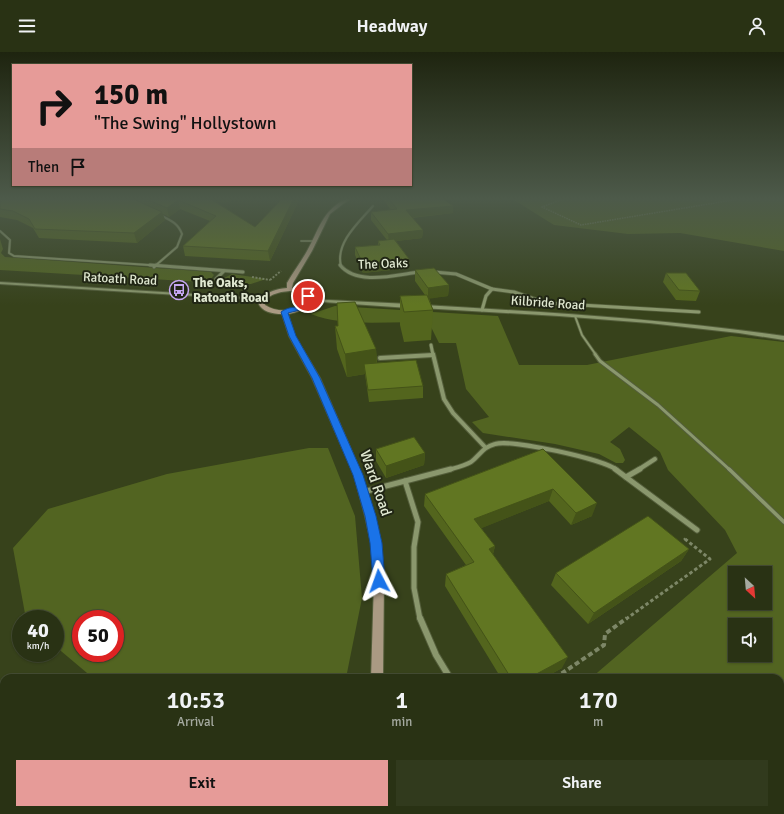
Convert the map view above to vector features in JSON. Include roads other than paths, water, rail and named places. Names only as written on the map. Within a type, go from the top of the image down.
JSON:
[{"type":"main road","points":[[289,290],[290,283],[296,270],[306,257],[317,234]]},
{"type":"main road","points":[[289,290],[306,294],[309,300],[299,309],[284,312],[265,309],[262,306],[262,299],[270,293],[289,290]]},
{"type":"main road","name":"Ward Road","points":[[284,312],[292,336],[316,378],[358,475],[363,492],[376,543],[379,581],[377,674]]},
{"type":"street","points":[[3,234],[10,240],[9,253],[14,256],[243,272]]},
{"type":"street","points":[[154,266],[177,246],[183,234]]},
{"type":"street","name":"The Oaks","points":[[349,234],[338,262],[339,268],[345,273],[367,277],[424,272]]},
{"type":"street","points":[[216,278],[224,271]]},
{"type":"street","points":[[432,272],[456,274],[492,289],[514,292],[546,303],[699,312]]},
{"type":"street","name":"Ratoath Road","points":[[0,283],[262,299]]},
{"type":"street","points":[[482,310],[486,296],[492,289]]},
{"type":"street","points":[[309,300],[412,306]]},
{"type":"street","name":"Kilbride Road","points":[[420,307],[575,316],[739,331],[784,338]]},
{"type":"street","points":[[682,311],[684,316]]},
{"type":"street","points":[[431,345],[444,399],[453,413],[485,447]]},
{"type":"street","points":[[380,358],[433,355]]},
{"type":"street","points":[[363,492],[465,465],[472,461],[485,447],[497,443],[518,443],[612,466],[697,530]]},
{"type":"street","points":[[626,477],[655,459]]},
{"type":"street","points":[[405,482],[418,522],[414,547],[414,588],[420,619],[446,674]]},
{"type":"lane","points":[[301,240],[314,241]]},
{"type":"lane","points":[[575,316],[582,335],[600,361],[658,405],[705,446],[784,522]]},
{"type":"place","name":"The Oaks, Ratoath Road","points":[[179,290]]}]
